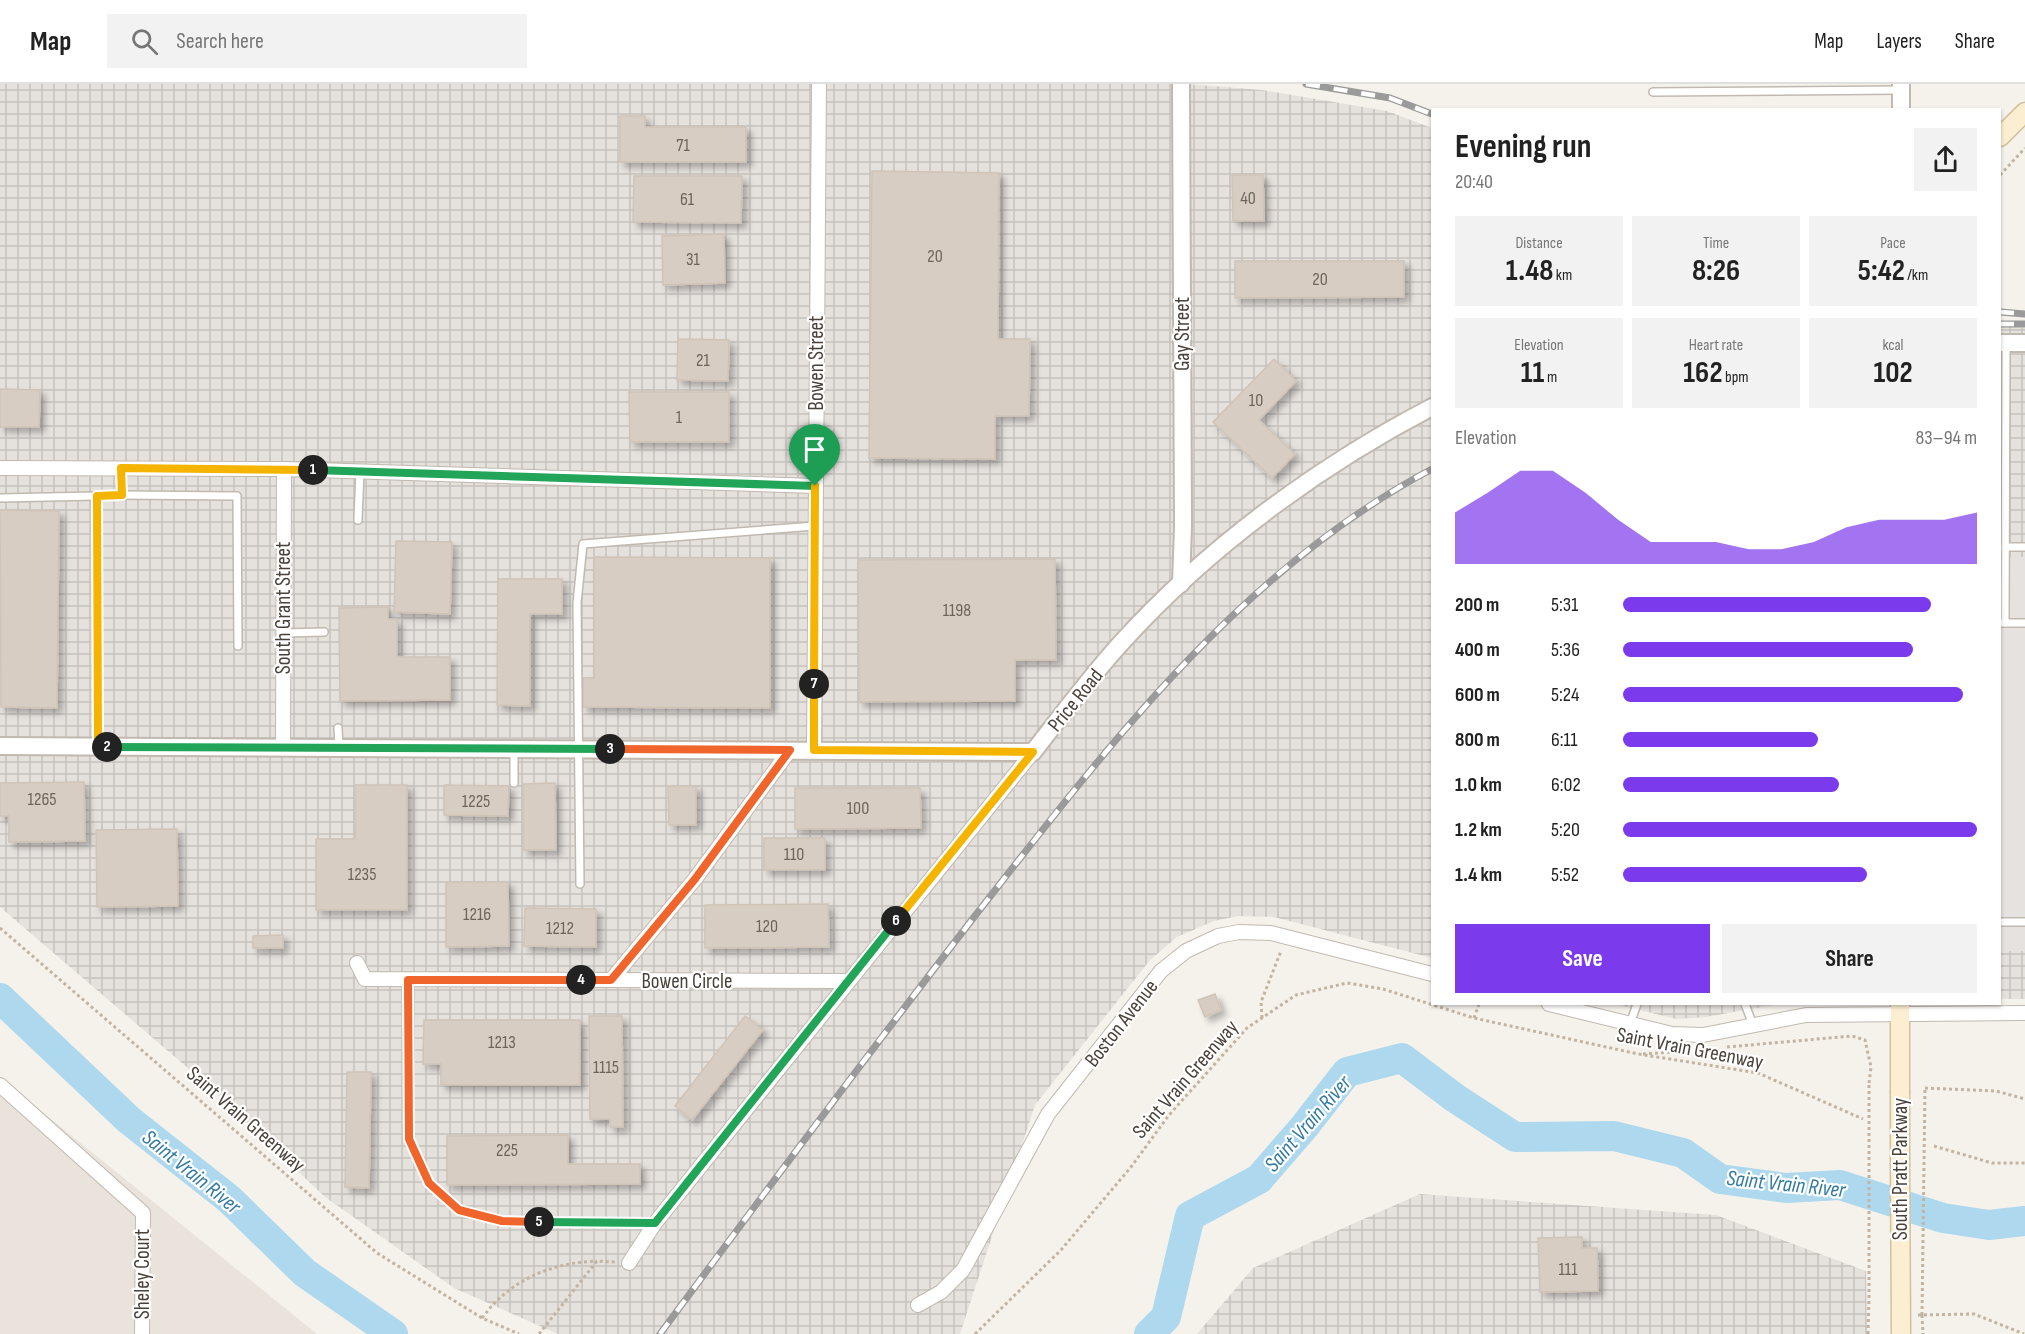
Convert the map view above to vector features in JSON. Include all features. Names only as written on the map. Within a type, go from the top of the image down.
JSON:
[{"type":"main road","points":[[2001,137],[2025,112]]},
{"type":"main road","name":"South Pratt Parkway","points":[[1900,1009],[1901,1320]]},
{"type":"street","name":"Bowen Street","points":[[814,750],[819,84]]},
{"type":"street","name":"Gay Street","points":[[1181,84],[1183,525],[1181,584]]},
{"type":"street","points":[[1901,87],[1901,108]]},
{"type":"street","points":[[2003,343],[2025,343]]},
{"type":"street","name":"Price Road","points":[[629,1263],[655,1223],[1121,643],[1181,584],[1259,518],[1342,459],[1431,407]]},
{"type":"street","points":[[0,468],[284,469],[815,486]]},
{"type":"street","name":"South Grant Street","points":[[283,748],[284,469]]},
{"type":"street","points":[[0,746],[1033,752]]},
{"type":"street","points":[[611,980],[695,879],[790,750]]},
{"type":"street","name":"Boston Avenue","points":[[918,1305],[941,1292],[963,1270],[1048,1114],[1161,971],[1186,951],[1218,936],[1239,932],[1271,933],[1431,974]]},
{"type":"street","name":"Bowen Circle","points":[[357,963],[365,979],[848,981]]},
{"type":"street","points":[[1567,1006],[1672,1034],[1703,1035],[1813,1009],[2025,1013]]},
{"type":"street","name":"Sheley Court","points":[[0,1085],[143,1214],[142,1334]]},
{"type":"lane","points":[[1653,92],[1901,87]]},
{"type":"lane","points":[[2003,343],[2005,547],[2002,623],[2025,622]]},
{"type":"lane","points":[[121,468],[122,495]]},
{"type":"lane","points":[[358,520],[360,471]]},
{"type":"lane","points":[[0,498],[122,495],[237,496],[238,646]]},
{"type":"lane","points":[[97,496],[98,747]]},
{"type":"lane","points":[[580,884],[577,603],[583,544],[815,526]]},
{"type":"lane","points":[[2005,547],[2025,547]]},
{"type":"lane","points":[[284,633],[324,632]]},
{"type":"lane","points":[[338,728],[339,748]]},
{"type":"lane","points":[[514,749],[514,783]]},
{"type":"lane","points":[[2001,922],[2025,922]]},
{"type":"lane","points":[[408,980],[409,1139],[429,1183],[459,1210],[502,1221],[655,1223]]},
{"type":"lane","points":[[1630,1024],[1637,1005]]},
{"type":"lane","points":[[1745,1005],[1753,1025]]},
{"type":"path","points":[[2001,174],[2025,148]]},
{"type":"path","name":"Saint Vrain Greenway","points":[[0,928],[377,1253],[482,1318],[519,1334]]},
{"type":"path","points":[[1262,1018],[1261,1002],[1286,937]]},
{"type":"path","name":"Saint Vrain Greenway","points":[[975,1334],[1061,1250],[1131,1167],[1169,1115],[1247,1028],[1296,996],[1347,984],[1383,989],[1431,1004]]},
{"type":"path","name":"Saint Vrain Greenway","points":[[1433,1005],[1474,1018],[1638,1054],[1758,1073],[1863,1119]]},
{"type":"path","points":[[1474,1018],[1479,1005]]},
{"type":"path","points":[[1721,1048],[1852,1036],[1865,1040],[1870,1067],[1868,1334]]},
{"type":"path","points":[[1638,1054],[1690,1051]]},
{"type":"path","points":[[1923,1334],[1925,1088],[1996,1091],[2025,1099]]},
{"type":"path","points":[[1934,1146],[1992,1163],[2025,1163]]},
{"type":"path","points":[[482,1318],[497,1298],[533,1274],[567,1264],[597,1261],[629,1263]]},
{"type":"path","points":[[539,1334],[597,1261]]},
{"type":"path","points":[[1901,1320],[1922,1315],[1974,1314],[2024,1334]]},
{"type":"shaded area","points":[[0,84],[1187,84],[1262,90],[1387,111],[1431,128],[1431,958],[1274,917],[1238,916],[1214,921],[1177,937],[1150,960],[1035,1105],[960,1334],[558,1334],[454,1288],[325,1197],[203,1081],[0,907]]},
{"type":"shaded area","points":[[2001,326],[2025,328],[2025,999],[2001,999]]},
{"type":"shaded area","points":[[2001,557],[2025,557],[2025,951],[2001,951]]},
{"type":"shaded area","points":[[1619,1005],[1773,1005],[1706,1017],[1676,1019]]},
{"type":"shaded area","points":[[0,1078],[317,1334],[0,1334]]},
{"type":"shaded area","points":[[1420,1194],[1716,1215],[1866,1271],[1867,1334],[1197,1334],[1253,1268]]},
{"type":"building","points":[[620,116],[645,116],[645,127],[746,127],[746,162],[620,162]]},
{"type":"building","points":[[872,171],[999,173],[998,339],[1030,339],[1029,416],[995,416],[995,459],[869,458]]},
{"type":"building","points":[[1232,175],[1263,175],[1264,221],[1233,221]]},
{"type":"building","points":[[634,176],[742,176],[741,223],[633,222]]},
{"type":"building","points":[[724,234],[725,283],[663,285],[662,236]]},
{"type":"building","points":[[1235,261],[1404,261],[1404,297],[1235,298]]},
{"type":"building","points":[[678,339],[729,340],[728,381],[677,380]]},
{"type":"building","points":[[1274,359],[1296,381],[1259,420],[1295,454],[1272,478],[1213,422]]},
{"type":"building","points":[[0,389],[40,390],[39,427],[0,427]]},
{"type":"building","points":[[629,392],[729,392],[729,442],[630,442]]},
{"type":"building","points":[[0,510],[59,511],[57,708],[1,707]]},
{"type":"building","points":[[396,541],[452,542],[450,614],[394,612]]},
{"type":"building","points":[[594,557],[770,558],[770,708],[583,707],[583,678],[594,678]]},
{"type":"building","points":[[1055,559],[1056,660],[1015,660],[1015,701],[859,702],[858,560]]},
{"type":"building","points":[[498,579],[562,579],[562,614],[530,614],[530,706],[497,705]]},
{"type":"building","points":[[388,607],[388,619],[397,619],[397,657],[450,657],[450,700],[340,701],[339,608]]},
{"type":"building","points":[[84,782],[85,841],[9,842],[9,816],[0,816],[0,783]]},
{"type":"building","points":[[555,783],[556,850],[523,850],[523,784]]},
{"type":"building","points":[[355,785],[407,785],[407,910],[316,910],[316,839],[355,839]]},
{"type":"building","points":[[444,785],[509,786],[508,816],[444,815]]},
{"type":"building","points":[[668,786],[696,786],[696,825],[669,825]]},
{"type":"building","points":[[795,788],[920,788],[921,828],[795,829]]},
{"type":"building","points":[[177,829],[178,906],[97,907],[96,830]]},
{"type":"building","points":[[764,838],[825,838],[825,870],[764,870]]},
{"type":"building","points":[[446,882],[508,882],[509,946],[446,947]]},
{"type":"building","points":[[828,904],[829,947],[705,948],[705,905]]},
{"type":"building","points":[[525,908],[596,909],[596,947],[524,946]]},
{"type":"building","points":[[283,935],[283,948],[253,948],[253,936]]},
{"type":"building","points":[[1215,994],[1221,1010],[1205,1017],[1198,1000]]},
{"type":"building","points":[[589,1016],[622,1016],[623,1127],[610,1127],[610,1119],[590,1119]]},
{"type":"building","points":[[745,1016],[763,1030],[692,1120],[675,1106]]},
{"type":"building","points":[[424,1020],[580,1020],[580,1085],[441,1085],[441,1064],[423,1064]]},
{"type":"building","points":[[347,1072],[371,1072],[369,1188],[345,1187]]},
{"type":"building","points":[[568,1135],[568,1164],[640,1164],[640,1184],[447,1185],[447,1136]]},
{"type":"building","points":[[1582,1237],[1582,1248],[1597,1248],[1598,1291],[1540,1292],[1538,1238]]},
{"type":"waterway","name":"Saint Vrain River","points":[[0,998],[129,1120],[229,1199],[305,1273],[393,1334]]},
{"type":"waterway","name":"Saint Vrain River","points":[[1149,1334],[1166,1317],[1190,1216],[1259,1179],[1347,1072],[1402,1058],[1455,1098],[1515,1137],[1614,1136],[1683,1153],[1720,1179],[1786,1188],[1840,1185],[1943,1218],[1989,1225],[2025,1221]]},
{"type":"railway","points":[[1306,84],[1390,98],[1431,114]]},
{"type":"railway","points":[[2001,312],[2025,314]]},
{"type":"railway","points":[[2001,324],[2025,324]]},
{"type":"railway","points":[[660,1334],[938,964],[1027,849],[1129,725],[1182,666],[1239,609],[1299,557],[1363,510],[1431,470]]},
{"type":"route","points":[[121,468],[466,473],[815,486],[814,750],[1033,752],[655,1223],[502,1221],[459,1210],[429,1183],[409,1139],[408,980],[611,980],[695,879],[790,750],[98,747],[97,496],[122,495],[121,468]]}]
